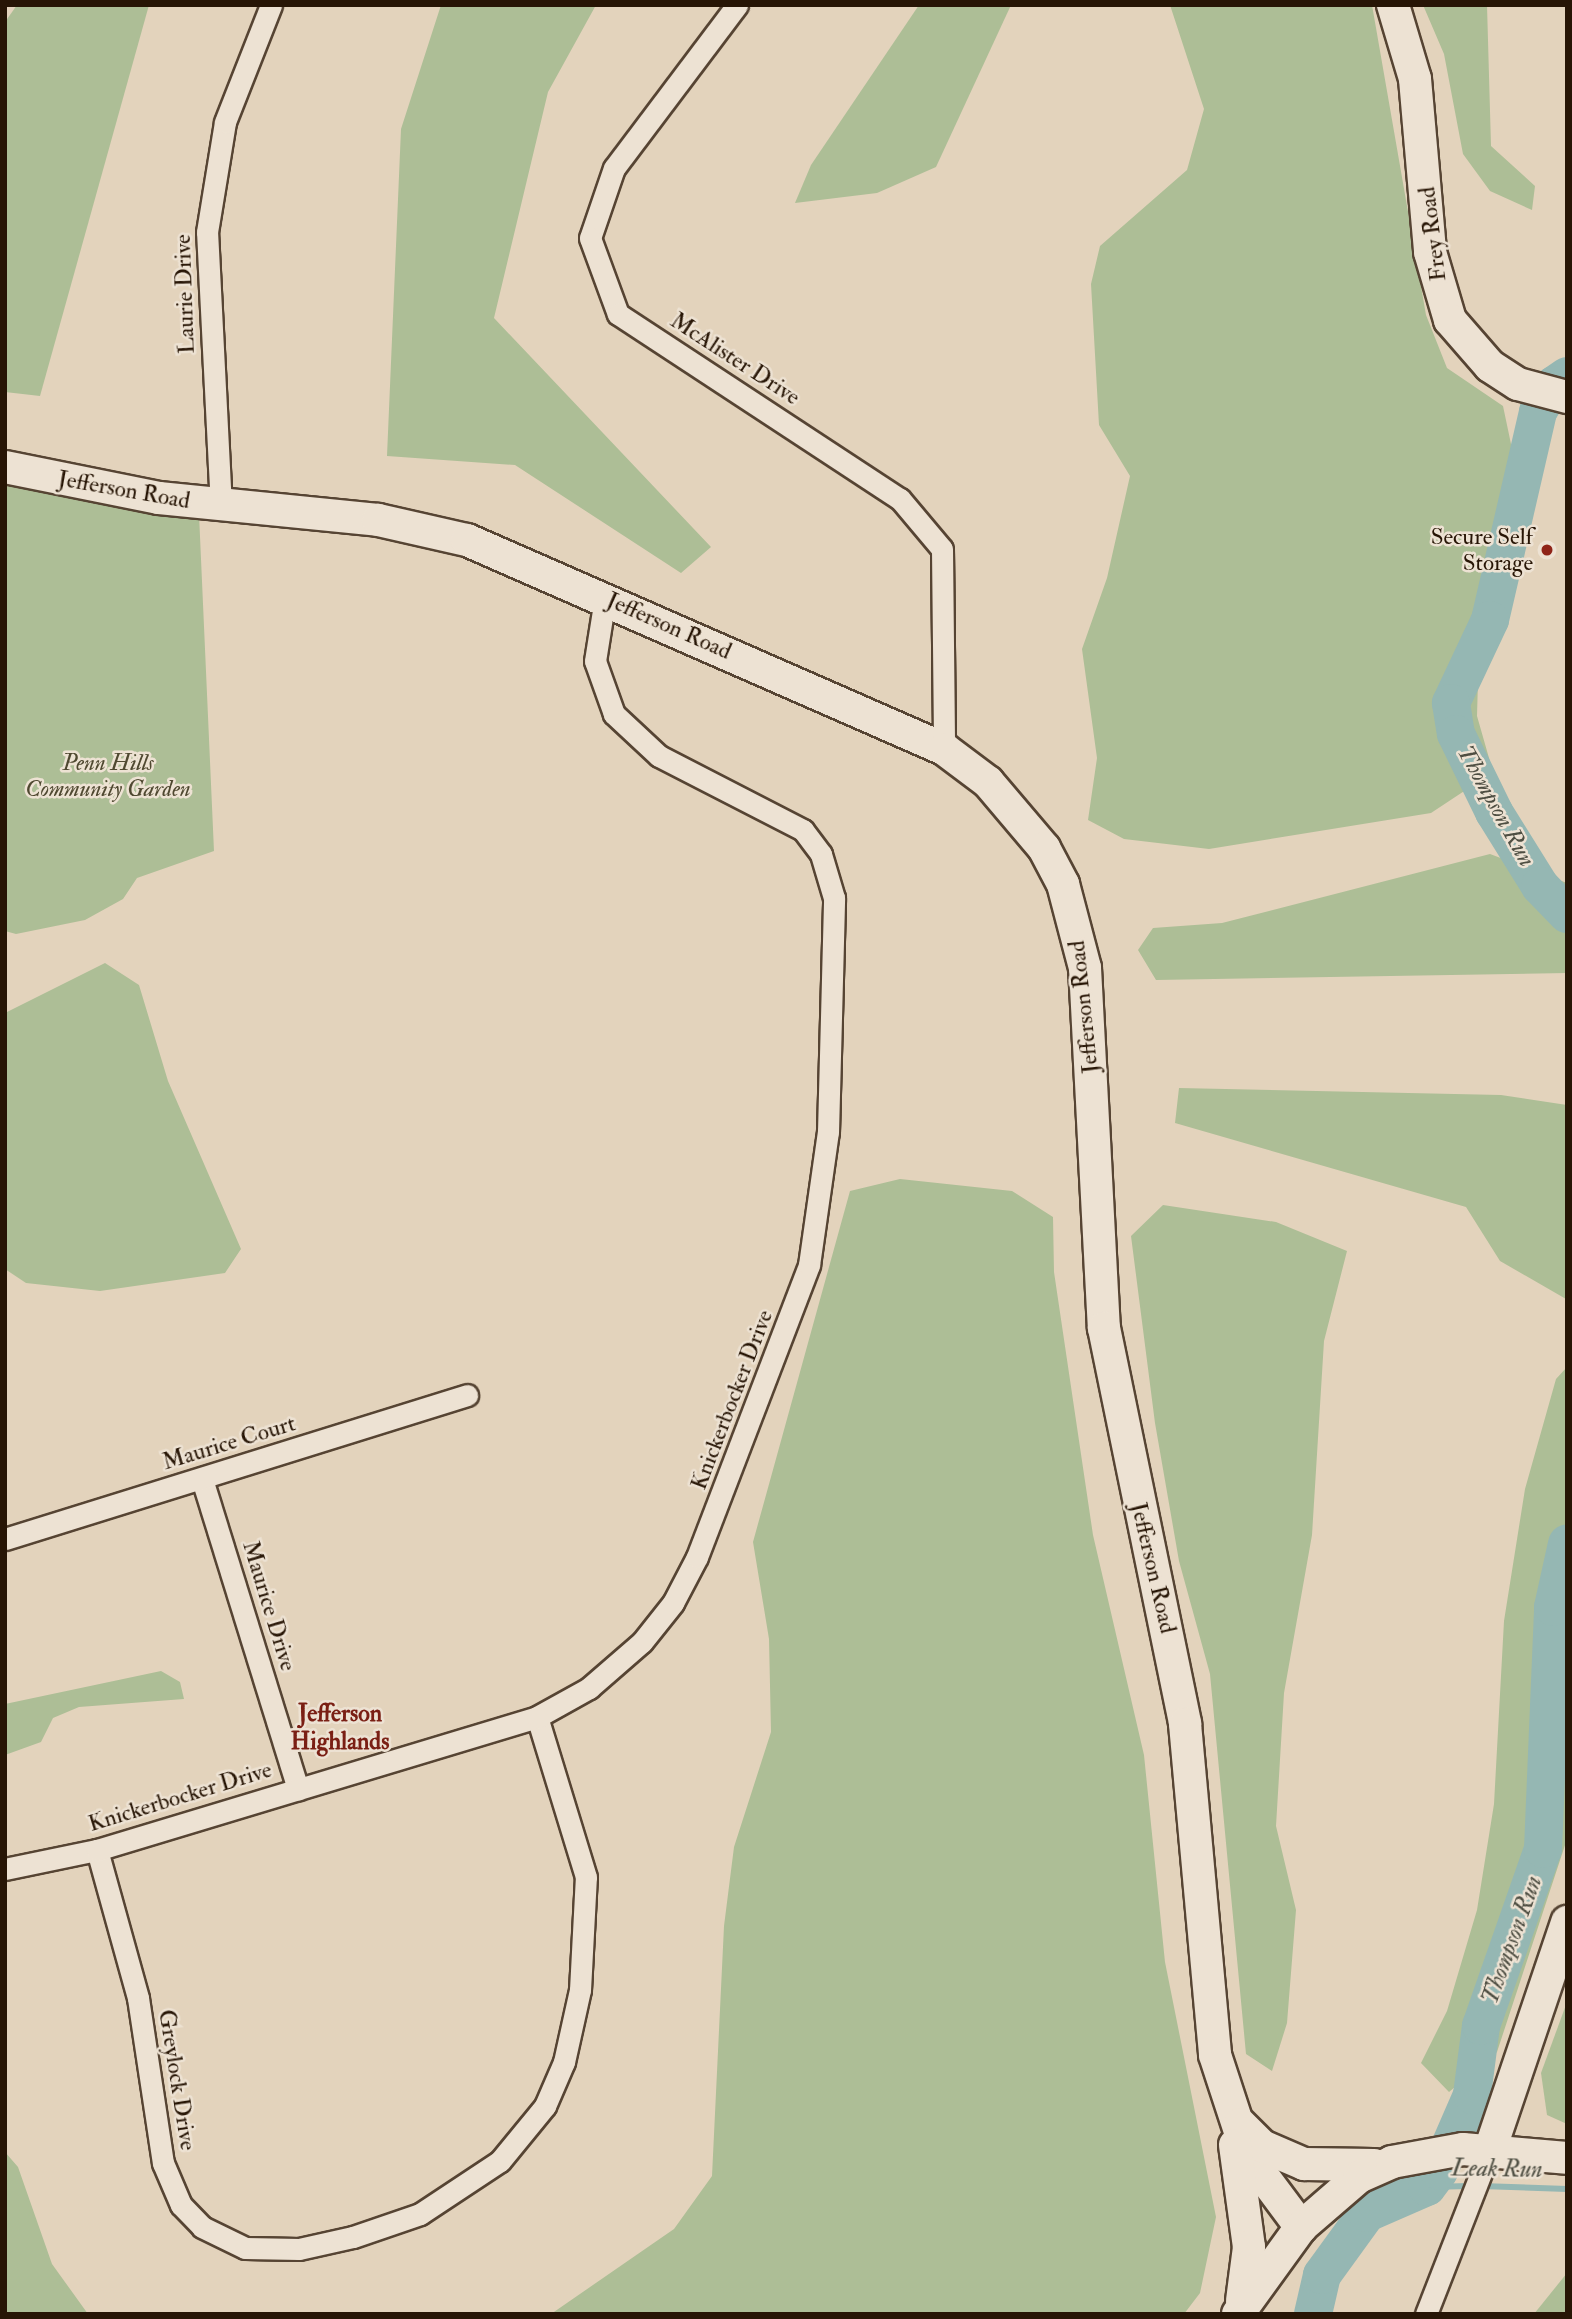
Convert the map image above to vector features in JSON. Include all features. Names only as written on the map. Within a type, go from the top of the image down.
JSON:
[{"type":"street","name":"Laurie Drive","points":[[221,507],[206,232],[225,122],[271,5]]},
{"type":"street","name":"McAlister Drive","points":[[737,5],[614,168],[590,238],[618,314],[900,499],[942,549],[944,749]]},
{"type":"street","name":"Frey Road","points":[[1393,5],[1421,109],[1438,286],[1468,345],[1518,384],[1567,397]]},
{"type":"street","name":"Jefferson Road","points":[[5,467],[221,507],[423,528],[605,598],[944,749],[988,782],[1044,848],[1077,933],[1089,1015],[1104,1328],[1182,1710],[1206,1991],[1229,2109],[1248,2156],[1301,2227]]},
{"type":"street","name":"Knickerbocker Drive","points":[[5,1869],[97,1850],[537,1717],[624,1659],[657,1625],[684,1583],[798,1303],[828,1132],[834,898],[821,854],[787,818],[659,756],[627,730],[605,697],[595,661],[605,598]]},
{"type":"street","name":"Maurice Court","points":[[5,1539],[467,1395]]},
{"type":"street","name":"Maurice Drive","points":[[202,1479],[298,1789]]},
{"type":"street","name":"Greylock Drive","points":[[97,1850],[138,1998],[160,2153],[181,2205],[202,2227],[246,2248],[299,2249],[354,2237],[420,2214],[500,2161],[545,2106],[565,2062],[586,1936],[586,1877],[537,1717]]},
{"type":"street","points":[[1426,2314],[1469,2204],[1480,2154],[1567,1922]]},
{"type":"street","points":[[1229,2109],[1262,2146],[1304,2164],[1332,2169],[1392,2162],[1426,2154],[1567,2158]]},
{"type":"street","points":[[1229,2109],[1249,2248],[1239,2312]]},
{"type":"street","points":[[1239,2312],[1301,2227],[1359,2177],[1392,2162]]},
{"type":"green space","points":[[17,5],[149,5],[40,396],[5,392],[5,22]]},
{"type":"green space","points":[[441,5],[596,5],[548,92],[494,318],[711,547],[681,573],[515,465],[387,456],[401,129]]},
{"type":"green space","points":[[919,5],[1011,5],[936,167],[877,193],[795,203],[811,165]]},
{"type":"green space","points":[[1170,5],[1372,5],[1426,315],[1447,368],[1503,406],[1515,463],[1481,575],[1477,716],[1493,772],[1431,813],[1209,849],[1124,839],[1088,820],[1097,758],[1082,649],[1107,578],[1130,476],[1099,425],[1091,284],[1100,246],[1187,170],[1204,109]]},
{"type":"green space","points":[[1423,5],[1487,5],[1491,146],[1535,186],[1532,210],[1490,191],[1463,154],[1444,54]]},
{"type":"green space","name":"Penn Hills Community Garden","points":[[5,479],[199,514],[214,851],[137,878],[123,899],[85,920],[16,934],[5,931]]},
{"type":"green space","points":[[1490,854],[1567,883],[1567,973],[1156,980],[1138,950],[1153,928],[1222,923]]},
{"type":"green space","points":[[105,963],[139,985],[168,1081],[241,1249],[225,1273],[100,1291],[26,1283],[5,1269],[5,1013]]},
{"type":"green space","points":[[1179,1088],[1501,1095],[1567,1105],[1566,1299],[1500,1261],[1466,1207],[1175,1123]]},
{"type":"green space","points":[[900,1179],[1012,1191],[1053,1217],[1054,1272],[1093,1535],[1144,1755],[1165,1962],[1216,2217],[1200,2293],[1184,2314],[551,2314],[674,2229],[712,2176],[724,1926],[734,1847],[771,1732],[769,1639],[753,1542],[850,1191]]},
{"type":"green space","points":[[1163,1205],[1276,1222],[1347,1251],[1324,1341],[1312,1535],[1284,1693],[1276,1826],[1296,1910],[1287,2023],[1272,2071],[1246,2054],[1210,1674],[1179,1561],[1155,1423],[1131,1236]]},
{"type":"green space","points":[[1567,1367],[1567,1839],[1497,2052],[1449,2092],[1421,2063],[1447,2011],[1477,1910],[1494,1804],[1504,1621],[1525,1489],[1556,1379]]},
{"type":"green space","points":[[161,1671],[180,1682],[184,1699],[79,1707],[53,1718],[41,1742],[5,1755],[5,1704]]},
{"type":"green space","points":[[1567,2002],[1567,2124],[1547,2115],[1541,2073]]},
{"type":"green space","points":[[5,2152],[18,2167],[52,2264],[88,2314],[5,2314]]},
{"type":"green space","points":[[1567,2273],[1567,2314],[1534,2314]]},
{"type":"waterway","name":"Thompson Run","points":[[1567,376],[1554,385],[1538,412],[1490,620],[1451,703],[1456,734],[1494,812],[1540,886],[1567,914]]},
{"type":"waterway","name":"Thompson Run","points":[[1313,2314],[1322,2275],[1367,2213],[1427,2187],[1439,2171],[1472,2095],[1481,2026],[1543,1849],[1553,1607],[1567,1544]]},
{"type":"waterway","name":"Leak Run","points":[[1427,2187],[1470,2186]]},
{"type":"waterway","name":"Leak Run","points":[[1481,2186],[1567,2189]]},
{"type":"place","name":"Secure Self Storage","points":[[1547,550]]},
{"type":"district","name":"Jefferson Highlands","points":[[340,1728]]}]
